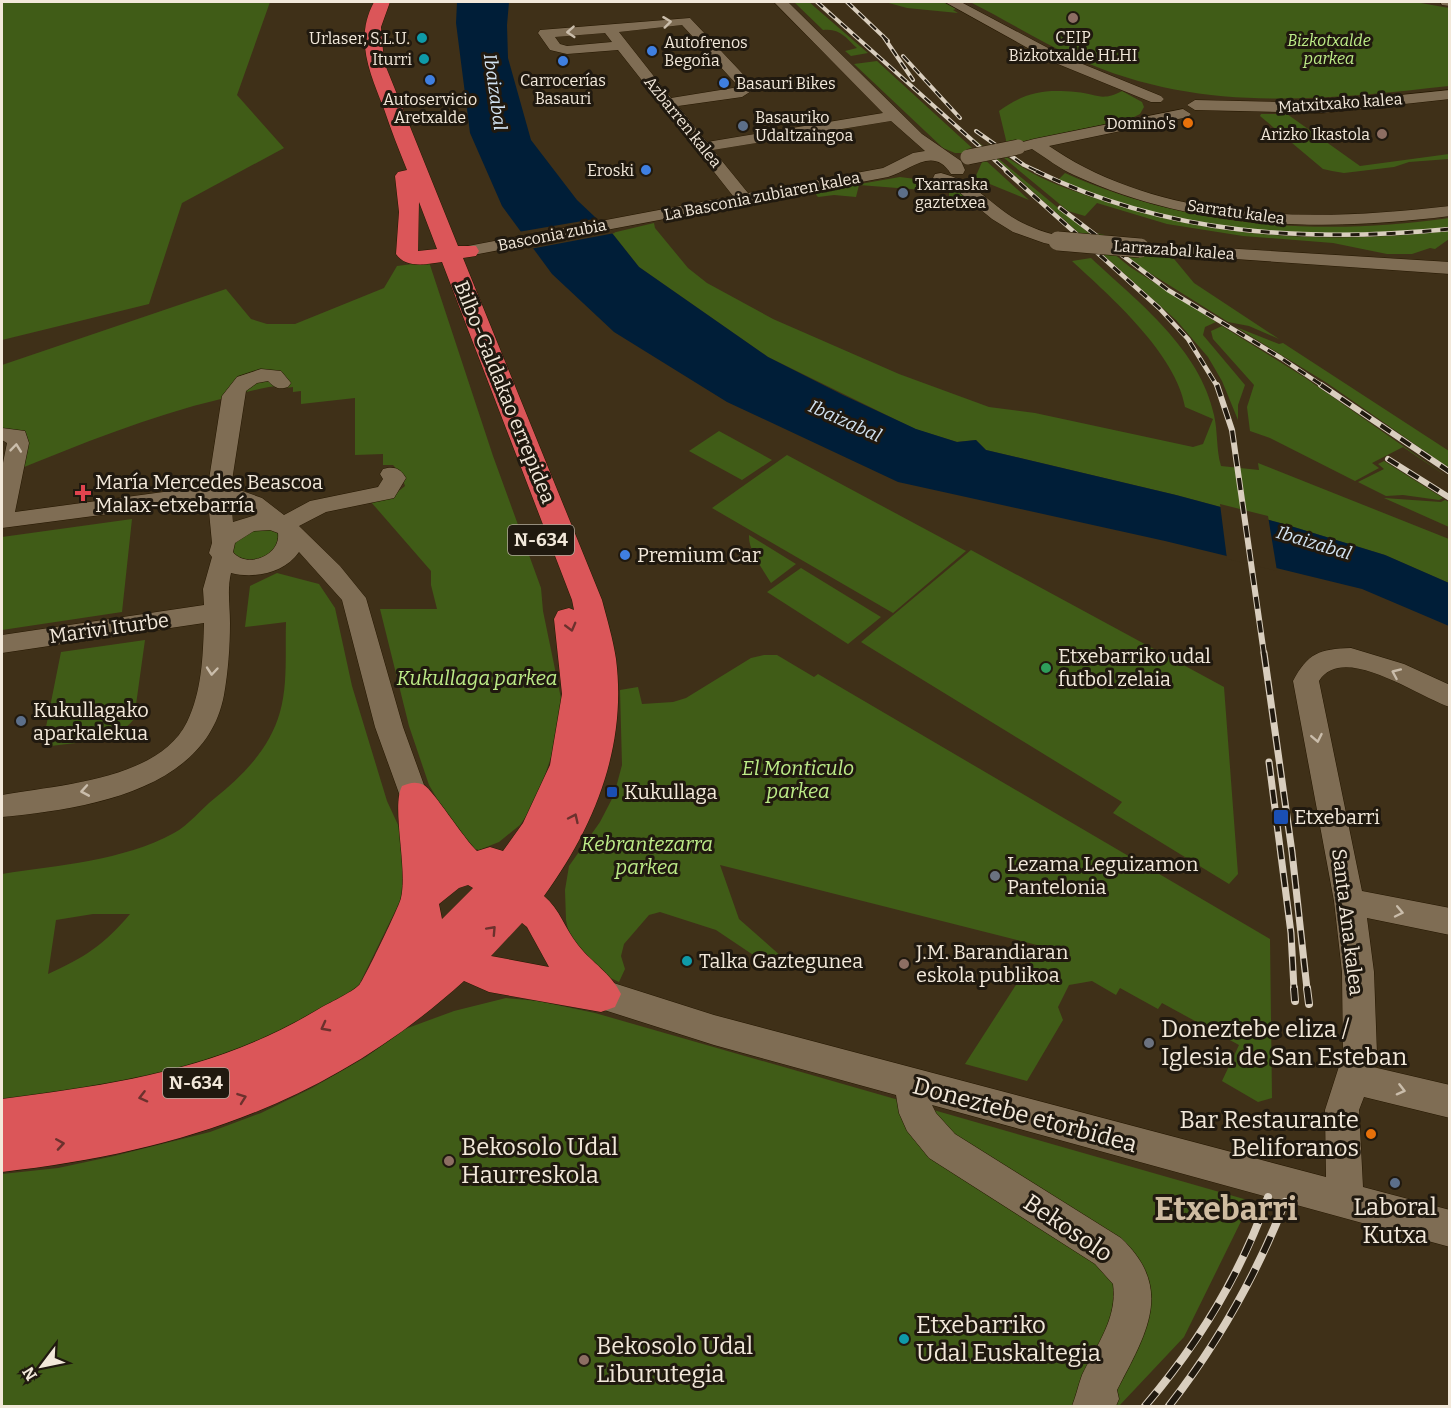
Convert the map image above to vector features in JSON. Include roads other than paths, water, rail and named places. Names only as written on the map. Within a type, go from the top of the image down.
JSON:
[{"type":"highway","points":[[370,2],[359,32],[361,60],[405,176],[410,212],[407,254],[419,259],[451,254]]},
{"type":"highway","name":"Bilbo-Galdakao errepidea","points":[[382,2],[372,31],[374,58],[587,600],[596,630],[601,661],[603,709],[591,772],[565,836],[545,869],[497,884]]},
{"type":"highway","name":"Bilbo-Galdakao errepidea","points":[[2,1151],[62,1144],[208,1110],[255,1093],[355,1041],[385,1004],[452,952],[497,884],[539,829],[555,801],[569,763],[575,736],[580,684],[574,634],[451,254]]},
{"type":"highway","points":[[414,796],[453,850],[540,915],[564,957],[602,994]]},
{"type":"highway","points":[[414,796],[422,864],[421,897],[424,924],[431,935],[476,969],[602,994]]},
{"type":"highway","points":[[385,1004],[508,976],[536,963],[544,953],[551,936],[545,869]]},
{"type":"highway","points":[[385,1004],[421,897],[446,878],[497,884]]},
{"type":"highway","name":"Bilbo-Galdakao errepidea","points":[[2,1120],[68,1113],[206,1081],[248,1066],[341,1018],[385,1004]]},
{"type":"street","points":[[781,2],[916,137],[954,162],[968,181],[971,191]]},
{"type":"street","points":[[952,2],[1058,59],[1173,103]]},
{"type":"street","points":[[621,45],[567,50],[555,47],[545,33],[685,21],[748,87],[742,92],[668,103]]},
{"type":"street","name":"Azbarren kalea","points":[[609,29],[744,199]]},
{"type":"street","name":"Matxitxako kalea","points":[[954,162],[1143,122],[1173,103],[1322,108],[1449,94]]},
{"type":"street","points":[[1143,122],[1173,103]]},
{"type":"street","points":[[703,147],[895,116]]},
{"type":"street","points":[[916,137],[920,148],[920,171]]},
{"type":"street","name":"Sarratu kalea","points":[[1026,146],[1093,178],[1132,192],[1196,208],[1286,220],[1337,221],[1405,218],[1449,211]]},
{"type":"street","points":[[920,171],[948,176],[954,162]]},
{"type":"street","name":"La Basconia zubiaren kalea","points":[[637,220],[888,172],[920,171],[954,162]]},
{"type":"street","points":[[920,171],[955,181],[971,191]]},
{"type":"street","name":"Larrazabal kalea","points":[[971,191],[1008,222],[1033,234],[1058,241],[1391,266],[1444,262]]},
{"type":"street","name":"Basconia zubia","points":[[451,254],[637,220]]},
{"type":"street","points":[[2,806],[118,786],[138,779],[164,765],[186,745],[204,719],[210,697],[217,612],[215,594],[222,542],[219,492],[233,396],[237,386],[245,380],[274,375],[281,383]]},
{"type":"street","points":[[2,434],[17,436],[18,443],[2,519],[219,492],[232,493],[252,500],[262,507],[354,599],[391,734],[414,796]]},
{"type":"street","points":[[285,528],[290,521],[318,507],[386,493],[395,478],[391,474]]},
{"type":"street","points":[[159,500],[198,507],[207,511],[234,566],[296,565],[326,577],[354,599]]},
{"type":"street","points":[[217,612],[226,595],[264,564],[289,550],[292,537],[285,528],[274,523],[255,523],[236,530],[222,542]]},
{"type":"street","name":"Marivi Iturbe","points":[[2,644],[217,612]]},
{"type":"street","name":"Santa Ana kalea","points":[[1345,1200],[1341,1110],[1360,1054],[1358,972],[1349,901],[1306,681],[1308,673],[1320,661],[1331,657],[1361,658],[1449,697]]},
{"type":"street","points":[[1349,901],[1449,922]]},
{"type":"street","name":"Doneztebe etorbidea","points":[[602,994],[714,1030],[1449,1229]]},
{"type":"street","points":[[1353,1078],[1449,1102]]},
{"type":"street","name":"Bekosolo","points":[[914,1085],[913,1105],[921,1124],[942,1146],[1108,1251],[1122,1265],[1131,1279],[1134,1296],[1132,1313],[1096,1389],[1099,1399],[1092,1407]]},
{"type":"water","name":"Ibaizabal","points":[[457,2],[509,2],[508,58],[531,140],[577,200],[612,233],[639,267],[768,357],[916,429],[957,442],[976,440],[986,450],[1176,495],[1284,524],[1385,555],[1449,583],[1449,626],[1362,589],[1165,541],[898,482],[727,402],[614,332],[552,274],[502,206],[470,133],[456,23]]},
{"type":"railway","points":[[817,2],[1008,172]]},
{"type":"railway","points":[[847,2],[883,37]]},
{"type":"railway","points":[[883,37],[888,41]]},
{"type":"railway","points":[[883,37],[913,80]]},
{"type":"railway","points":[[903,56],[960,118]]},
{"type":"railway","points":[[976,131],[1024,165],[1039,172]]},
{"type":"railway","points":[[1006,171],[1159,308],[1188,339],[1217,386]]},
{"type":"railway","points":[[1036,171],[1086,192],[1136,209],[1187,221],[1238,229],[1290,234],[1343,235],[1450,229]]},
{"type":"railway","points":[[1060,208],[1168,290],[1323,386]]},
{"type":"railway","points":[[1217,385],[1232,430],[1264,654]]},
{"type":"railway","points":[[1321,385],[1450,472]]},
{"type":"railway","points":[[1388,459],[1450,498]]},
{"type":"railway","points":[[1264,653],[1292,852],[1307,989]]},
{"type":"railway","points":[[1269,762],[1291,933],[1294,989]]},
{"type":"railway","points":[[1294,988],[1295,1001]]},
{"type":"railway","points":[[1307,988],[1309,1004]]},
{"type":"railway","points":[[1145,1406],[1183,1358],[1216,1308],[1245,1254],[1268,1197]]},
{"type":"railway","points":[[1169,1406],[1204,1358],[1235,1308],[1262,1256],[1285,1202]]},
{"type":"place","name":"CEIP Bizkotxalde HLHI","points":[[1073,18]]},
{"type":"place","name":"Urlaser, S.L.U.","points":[[422,38]]},
{"type":"place","name":"Autofrenos Begoña","points":[[652,51]]},
{"type":"place","name":"Iturri","points":[[424,59]]},
{"type":"place","name":"Carrocerías Basauri","points":[[563,61]]},
{"type":"place","name":"Autoservicio Aretxalde","points":[[430,80]]},
{"type":"place","name":"Basauri Bikes","points":[[724,83]]},
{"type":"place","name":"Domino's","points":[[1188,123]]},
{"type":"place","name":"Basauriko Udaltzaingoa","points":[[743,126]]},
{"type":"place","name":"Arizko Ikastola","points":[[1382,134]]},
{"type":"place","name":"Eroski","points":[[646,170]]},
{"type":"place","name":"Txarraska gaztetxea","points":[[903,193]]},
{"type":"place","name":"María Mercedes Beascoa Malax-etxebarría","points":[[83,493]]},
{"type":"place","name":"Premium Car","points":[[625,555]]},
{"type":"place","name":"Etxebarriko udal futbol zelaia","points":[[1046,668]]},
{"type":"place","name":"Kukullagako aparkalekua","points":[[21,721]]},
{"type":"place","name":"Kukullaga","points":[[612,792]]},
{"type":"place","name":"Etxebarri","points":[[1281,817]]},
{"type":"place","name":"Lezama Leguizamon Pantelonia","points":[[995,876]]},
{"type":"place","name":"Talka Gaztegunea","points":[[687,961]]},
{"type":"place","name":"J.M. Barandiaran eskola publikoa","points":[[904,964]]},
{"type":"place","name":"Doneztebe eliza / Iglesia de San Esteban","points":[[1149,1043]]},
{"type":"place","name":"Bar Restaurante Beliforanos","points":[[1371,1134]]},
{"type":"place","name":"Bekosolo Udal Haurreskola","points":[[449,1161]]},
{"type":"place","name":"Laboral Kutxa","points":[[1395,1183]]},
{"type":"place","name":"Etxebarriko Udal Euskaltegia","points":[[904,1339]]},
{"type":"place","name":"Bekosolo Udal Liburutegia","points":[[584,1360]]},
{"type":"district","name":"Etxebarri","points":[[1226,1209]]},
{"type":"park label","name":"Bizkotxalde parkea","points":[[1329,49]]},
{"type":"park label","name":"Kukullaga parkea","points":[[477,678]]},
{"type":"park label","name":"El Monticulo parkea","points":[[798,780]]},
{"type":"park label","name":"Kebrantezarra parkea","points":[[647,856]]}]
